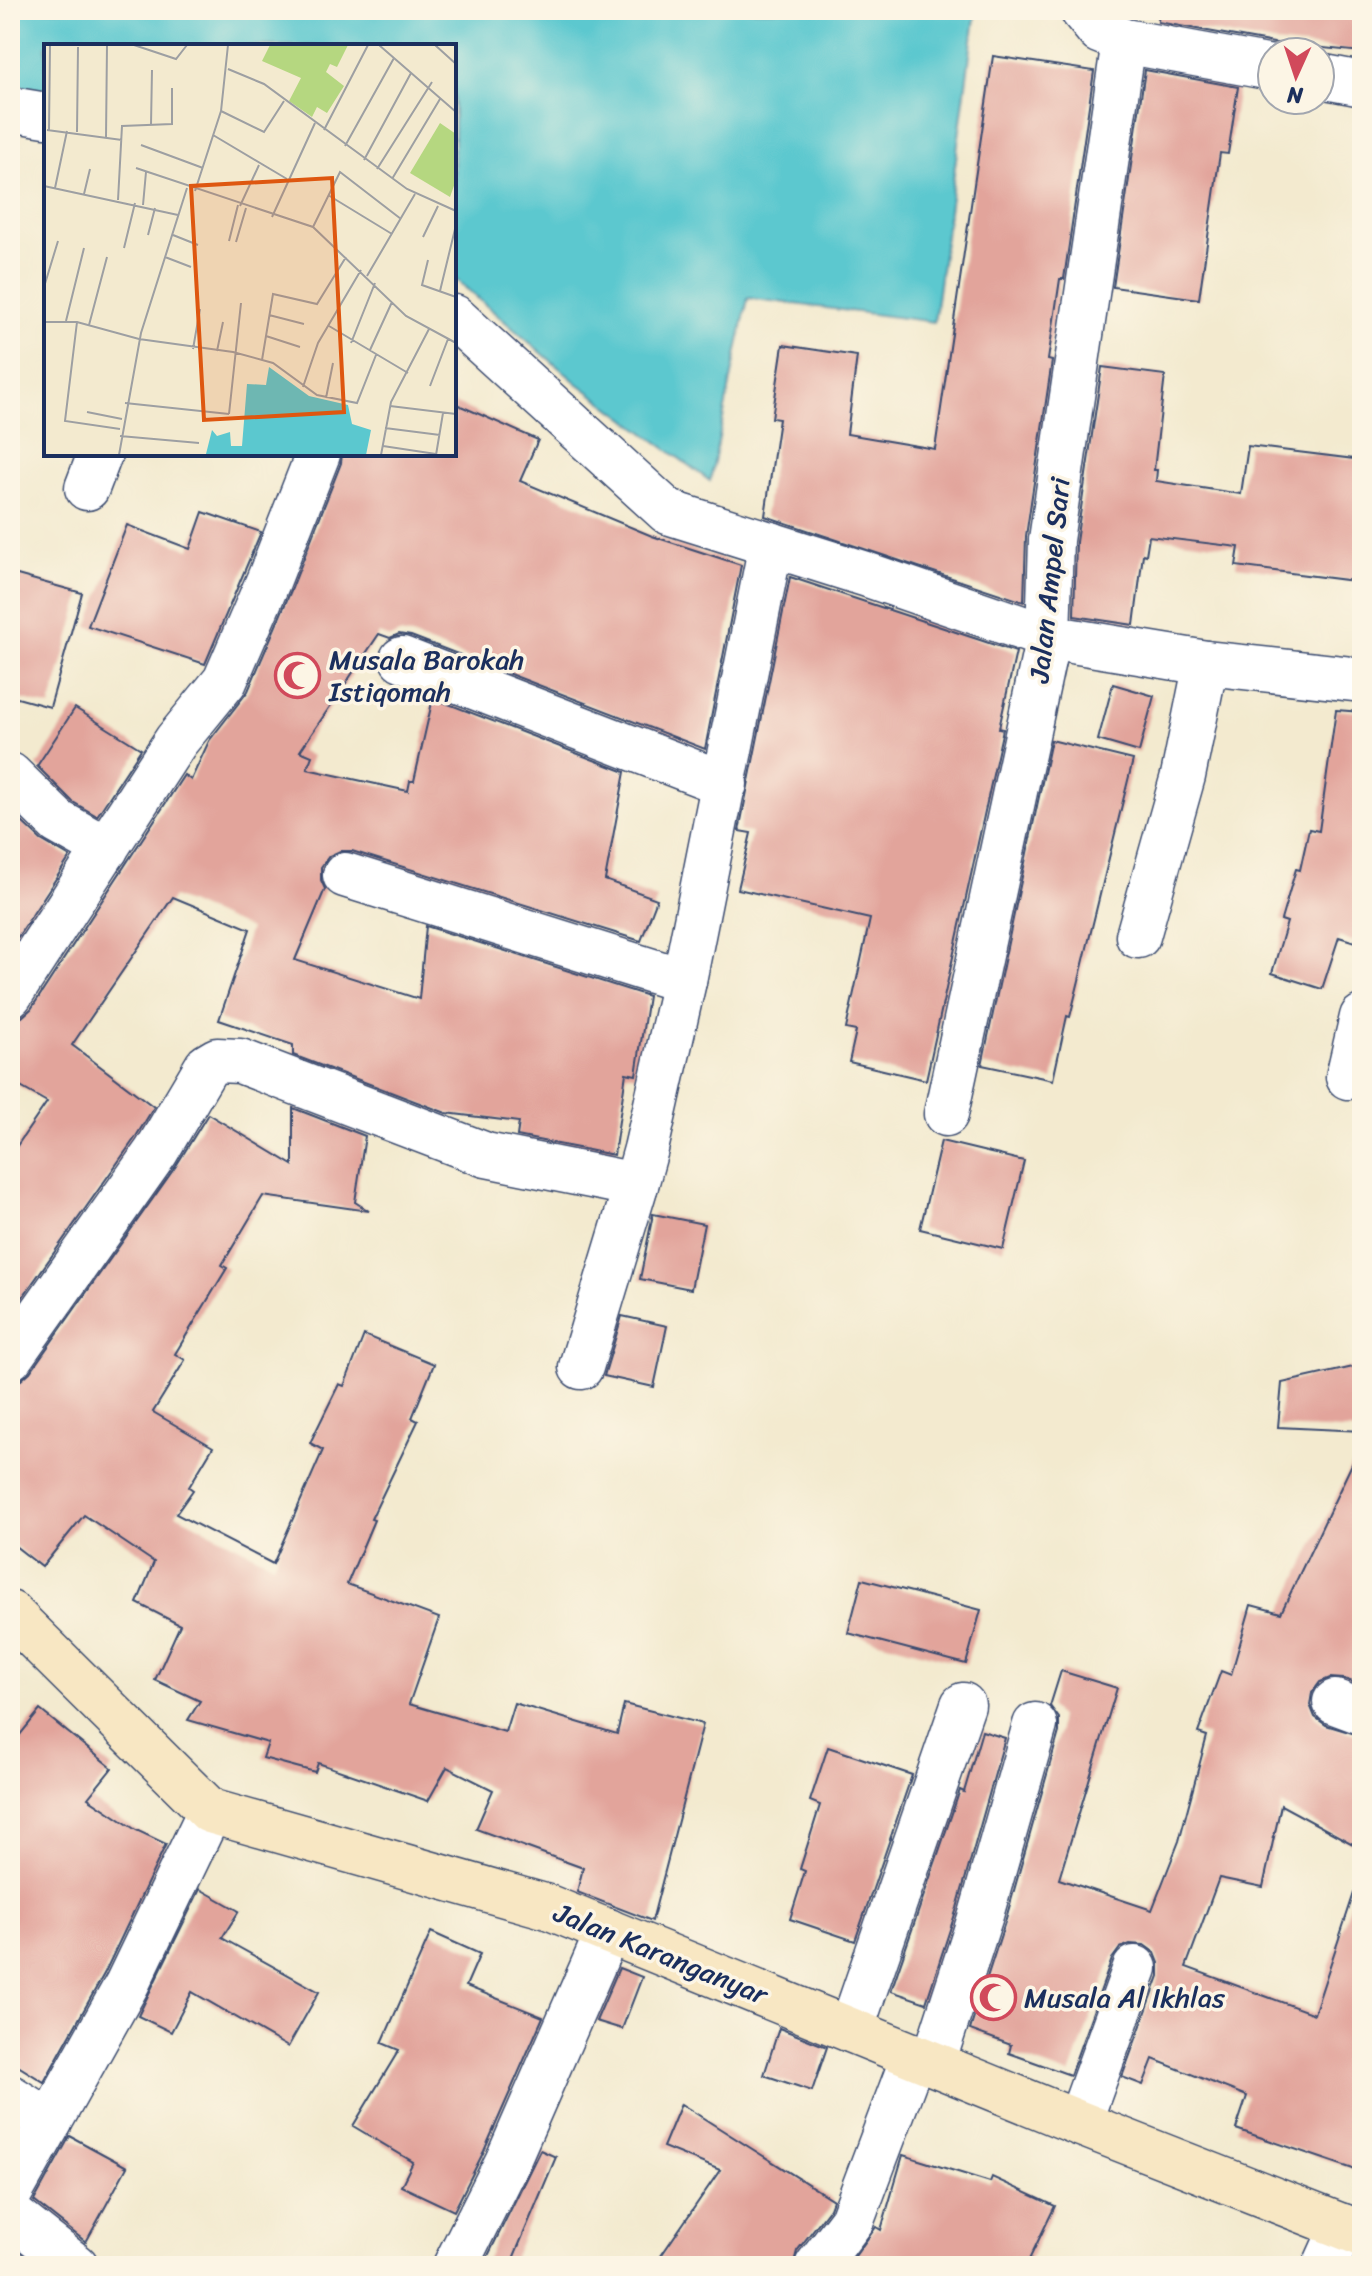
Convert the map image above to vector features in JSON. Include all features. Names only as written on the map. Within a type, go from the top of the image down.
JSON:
[{"type":"street","points":[[1082,10],[1099,31],[1124,41],[1256,65]]},
{"type":"street","name":"Jalan Ampel Sari","points":[[946,1114],[1048,637],[1051,540],[1124,41]]},
{"type":"street","points":[[1336,79],[1362,84]]},
{"type":"street","points":[[10,109],[44,115]]},
{"type":"street","points":[[456,319],[668,512],[1048,637],[1206,663],[1362,680]]},
{"type":"street","points":[[10,995],[176,741],[225,681],[317,456]]},
{"type":"street","points":[[581,1367],[646,1149],[725,784],[771,544]]},
{"type":"street","points":[[402,659],[725,784]]},
{"type":"street","points":[[1138,936],[1183,776],[1206,663]]},
{"type":"street","points":[[10,775],[58,822],[106,849]]},
{"type":"street","points":[[345,875],[684,981]]},
{"type":"street","points":[[1348,1077],[1362,1017]]},
{"type":"street","points":[[10,1358],[156,1152],[207,1066],[217,1060],[240,1061],[486,1155],[636,1185]]},
{"type":"street","name":"Jalan Karanganyar","points":[[10,1613],[210,1811],[548,1907],[1079,2123],[1352,2230]]},
{"type":"street","points":[[851,2030],[963,1705]]},
{"type":"street","points":[[817,2266],[852,2220],[924,2059],[981,1915],[1035,1725]]},
{"type":"street","points":[[10,2193],[127,1984],[210,1811]]},
{"type":"street","points":[[455,2266],[507,2162],[608,1931]]},
{"type":"street","points":[[1079,2123],[1135,1968]]},
{"type":"street","points":[[10,2097],[50,2122]]},
{"type":"street","points":[[10,2214],[76,2266]]},
{"type":"street","points":[[1325,2266],[1352,2230]]},
{"type":"water","points":[[10,10],[976,10],[934,322],[748,298],[710,481],[577,383],[456,280],[456,44],[44,44],[44,92],[10,83]]},
{"type":"building","points":[[1159,10],[1362,10],[1362,52],[1336,49],[1336,36],[1256,36],[1256,40],[1158,22]]},
{"type":"building","points":[[993,56],[1094,71],[1064,279],[1060,279],[1048,360],[1052,361],[1026,536],[1024,602],[765,516],[779,419],[772,418],[783,345],[857,356],[847,434],[935,449]]},
{"type":"building","points":[[1145,70],[1238,87],[1228,154],[1220,153],[1199,299],[1113,287]]},
{"type":"building","points":[[1102,367],[1165,375],[1154,470],[1157,470],[1156,481],[1241,494],[1248,446],[1362,460],[1362,582],[1236,566],[1239,547],[1149,536],[1146,555],[1143,554],[1134,625],[1074,616],[1076,542]]},
{"type":"building","points":[[456,404],[538,440],[520,481],[652,536],[741,565],[705,749],[411,636],[399,634],[390,638],[379,634],[300,751],[312,756],[307,769],[408,791],[410,781],[414,781],[433,698],[625,772],[605,880],[657,899],[641,941],[352,851],[340,851],[329,856],[321,867],[325,889],[295,960],[419,999],[426,926],[648,996],[636,1075],[626,1073],[614,1155],[517,1136],[519,1122],[446,1113],[293,1055],[293,1045],[219,1020],[250,929],[173,897],[72,1045],[154,1107],[10,1315],[10,1156],[47,1102],[10,1081],[10,1020],[22,1017],[31,1009],[184,775],[191,780],[209,741],[248,691],[342,456],[456,456]]},
{"type":"building","points":[[203,512],[261,532],[205,664],[88,626],[127,525],[190,549]]},
{"type":"building","points":[[10,573],[82,593],[50,707],[10,696]]},
{"type":"building","points":[[790,577],[1016,652],[999,728],[1003,729],[926,1080],[849,1062],[856,1031],[846,1029],[870,919],[738,889],[751,833],[739,831]]},
{"type":"building","points":[[1113,684],[1154,696],[1139,752],[1098,740]]},
{"type":"building","points":[[75,708],[141,749],[97,816],[73,802],[37,766]]},
{"type":"building","points":[[1336,710],[1362,712],[1362,918],[1355,942],[1339,937],[1322,989],[1272,973],[1287,922],[1281,920],[1296,869],[1300,870],[1309,829],[1319,831]]},
{"type":"building","points":[[1051,740],[1133,760],[1053,1080],[982,1065]]},
{"type":"building","points":[[20,820],[41,840],[70,857],[10,949],[10,838]]},
{"type":"building","points":[[293,1108],[365,1136],[355,1202],[369,1211],[263,1196],[222,1265],[227,1268],[175,1354],[185,1360],[153,1412],[213,1447],[189,1487],[193,1490],[176,1514],[273,1564],[323,1450],[310,1443],[339,1384],[344,1386],[364,1335],[434,1364],[412,1418],[418,1421],[371,1519],[374,1520],[347,1584],[439,1618],[409,1704],[505,1732],[514,1703],[617,1734],[624,1704],[703,1724],[652,1921],[577,1892],[583,1868],[476,1829],[493,1790],[447,1767],[428,1801],[318,1763],[315,1772],[263,1758],[268,1743],[188,1720],[200,1701],[155,1680],[180,1625],[137,1603],[154,1562],[84,1515],[42,1567],[10,1542],[10,1383],[21,1380],[30,1372],[176,1166],[208,1114],[293,1165]]},
{"type":"building","points":[[941,1141],[1024,1161],[1003,1249],[920,1229]]},
{"type":"building","points":[[653,1214],[704,1224],[691,1289],[640,1279]]},
{"type":"building","points":[[622,1316],[667,1326],[654,1387],[604,1376]]},
{"type":"building","points":[[1362,1365],[1362,1431],[1278,1427],[1282,1383]]},
{"type":"building","points":[[1362,1443],[1362,1685],[1330,1678],[1320,1682],[1312,1693],[1310,1705],[1315,1717],[1326,1725],[1362,1736],[1362,1849],[1281,1805],[1263,1887],[1219,1878],[1186,1967],[1314,2014],[1354,1893],[1362,1894],[1362,2172],[1236,2129],[1247,2096],[1153,2059],[1143,2085],[1122,2077],[1159,1976],[1155,1953],[1144,1945],[1130,1944],[1120,1948],[1112,1959],[1070,2075],[1009,2053],[1011,2045],[970,2030],[1005,1922],[1059,1732],[1059,1718],[1050,1706],[1061,1671],[1117,1688],[1059,1879],[1152,1910],[1179,1841],[1207,1736],[1198,1733],[1221,1671],[1231,1675],[1251,1605],[1281,1613]]},
{"type":"building","points":[[862,1579],[981,1610],[966,1664],[848,1633]]},
{"type":"building","points":[[40,1710],[112,1768],[88,1798],[136,1830],[166,1844],[105,1972],[44,2082],[10,2061],[10,1747]]},
{"type":"building","points":[[982,1731],[1005,1738],[957,1908],[926,2003],[891,1991],[960,1790],[964,1792]]},
{"type":"building","points":[[828,1747],[912,1775],[855,1941],[790,1919],[805,1871],[800,1869],[820,1805],[810,1801]]},
{"type":"building","points":[[200,1889],[239,1911],[222,1938],[319,1992],[288,2047],[192,1992],[171,2032],[138,2016]]},
{"type":"building","points":[[431,1932],[480,1954],[466,1986],[543,2017],[454,2211],[401,2186],[413,2162],[353,2126],[399,2050],[382,2043]]},
{"type":"building","points":[[619,1968],[642,1977],[622,2029],[596,2021]]},
{"type":"building","points":[[779,2028],[827,2047],[812,2091],[764,2075]]},
{"type":"building","points":[[681,2104],[833,2200],[797,2251],[793,2266],[654,2266],[720,2170],[663,2147]]},
{"type":"building","points":[[70,2136],[127,2167],[86,2242],[34,2201]]},
{"type":"building","points":[[540,2150],[556,2157],[510,2266],[483,2266]]},
{"type":"building","points":[[903,2155],[990,2182],[992,2177],[1055,2206],[1026,2266],[848,2266],[876,2227],[881,2230]]},
{"type":"place","name":"Musala Barokah Istiqomah","points":[[298,675]]},
{"type":"place","name":"Musala Al Ikhlas","points":[[993,1997]]}]
